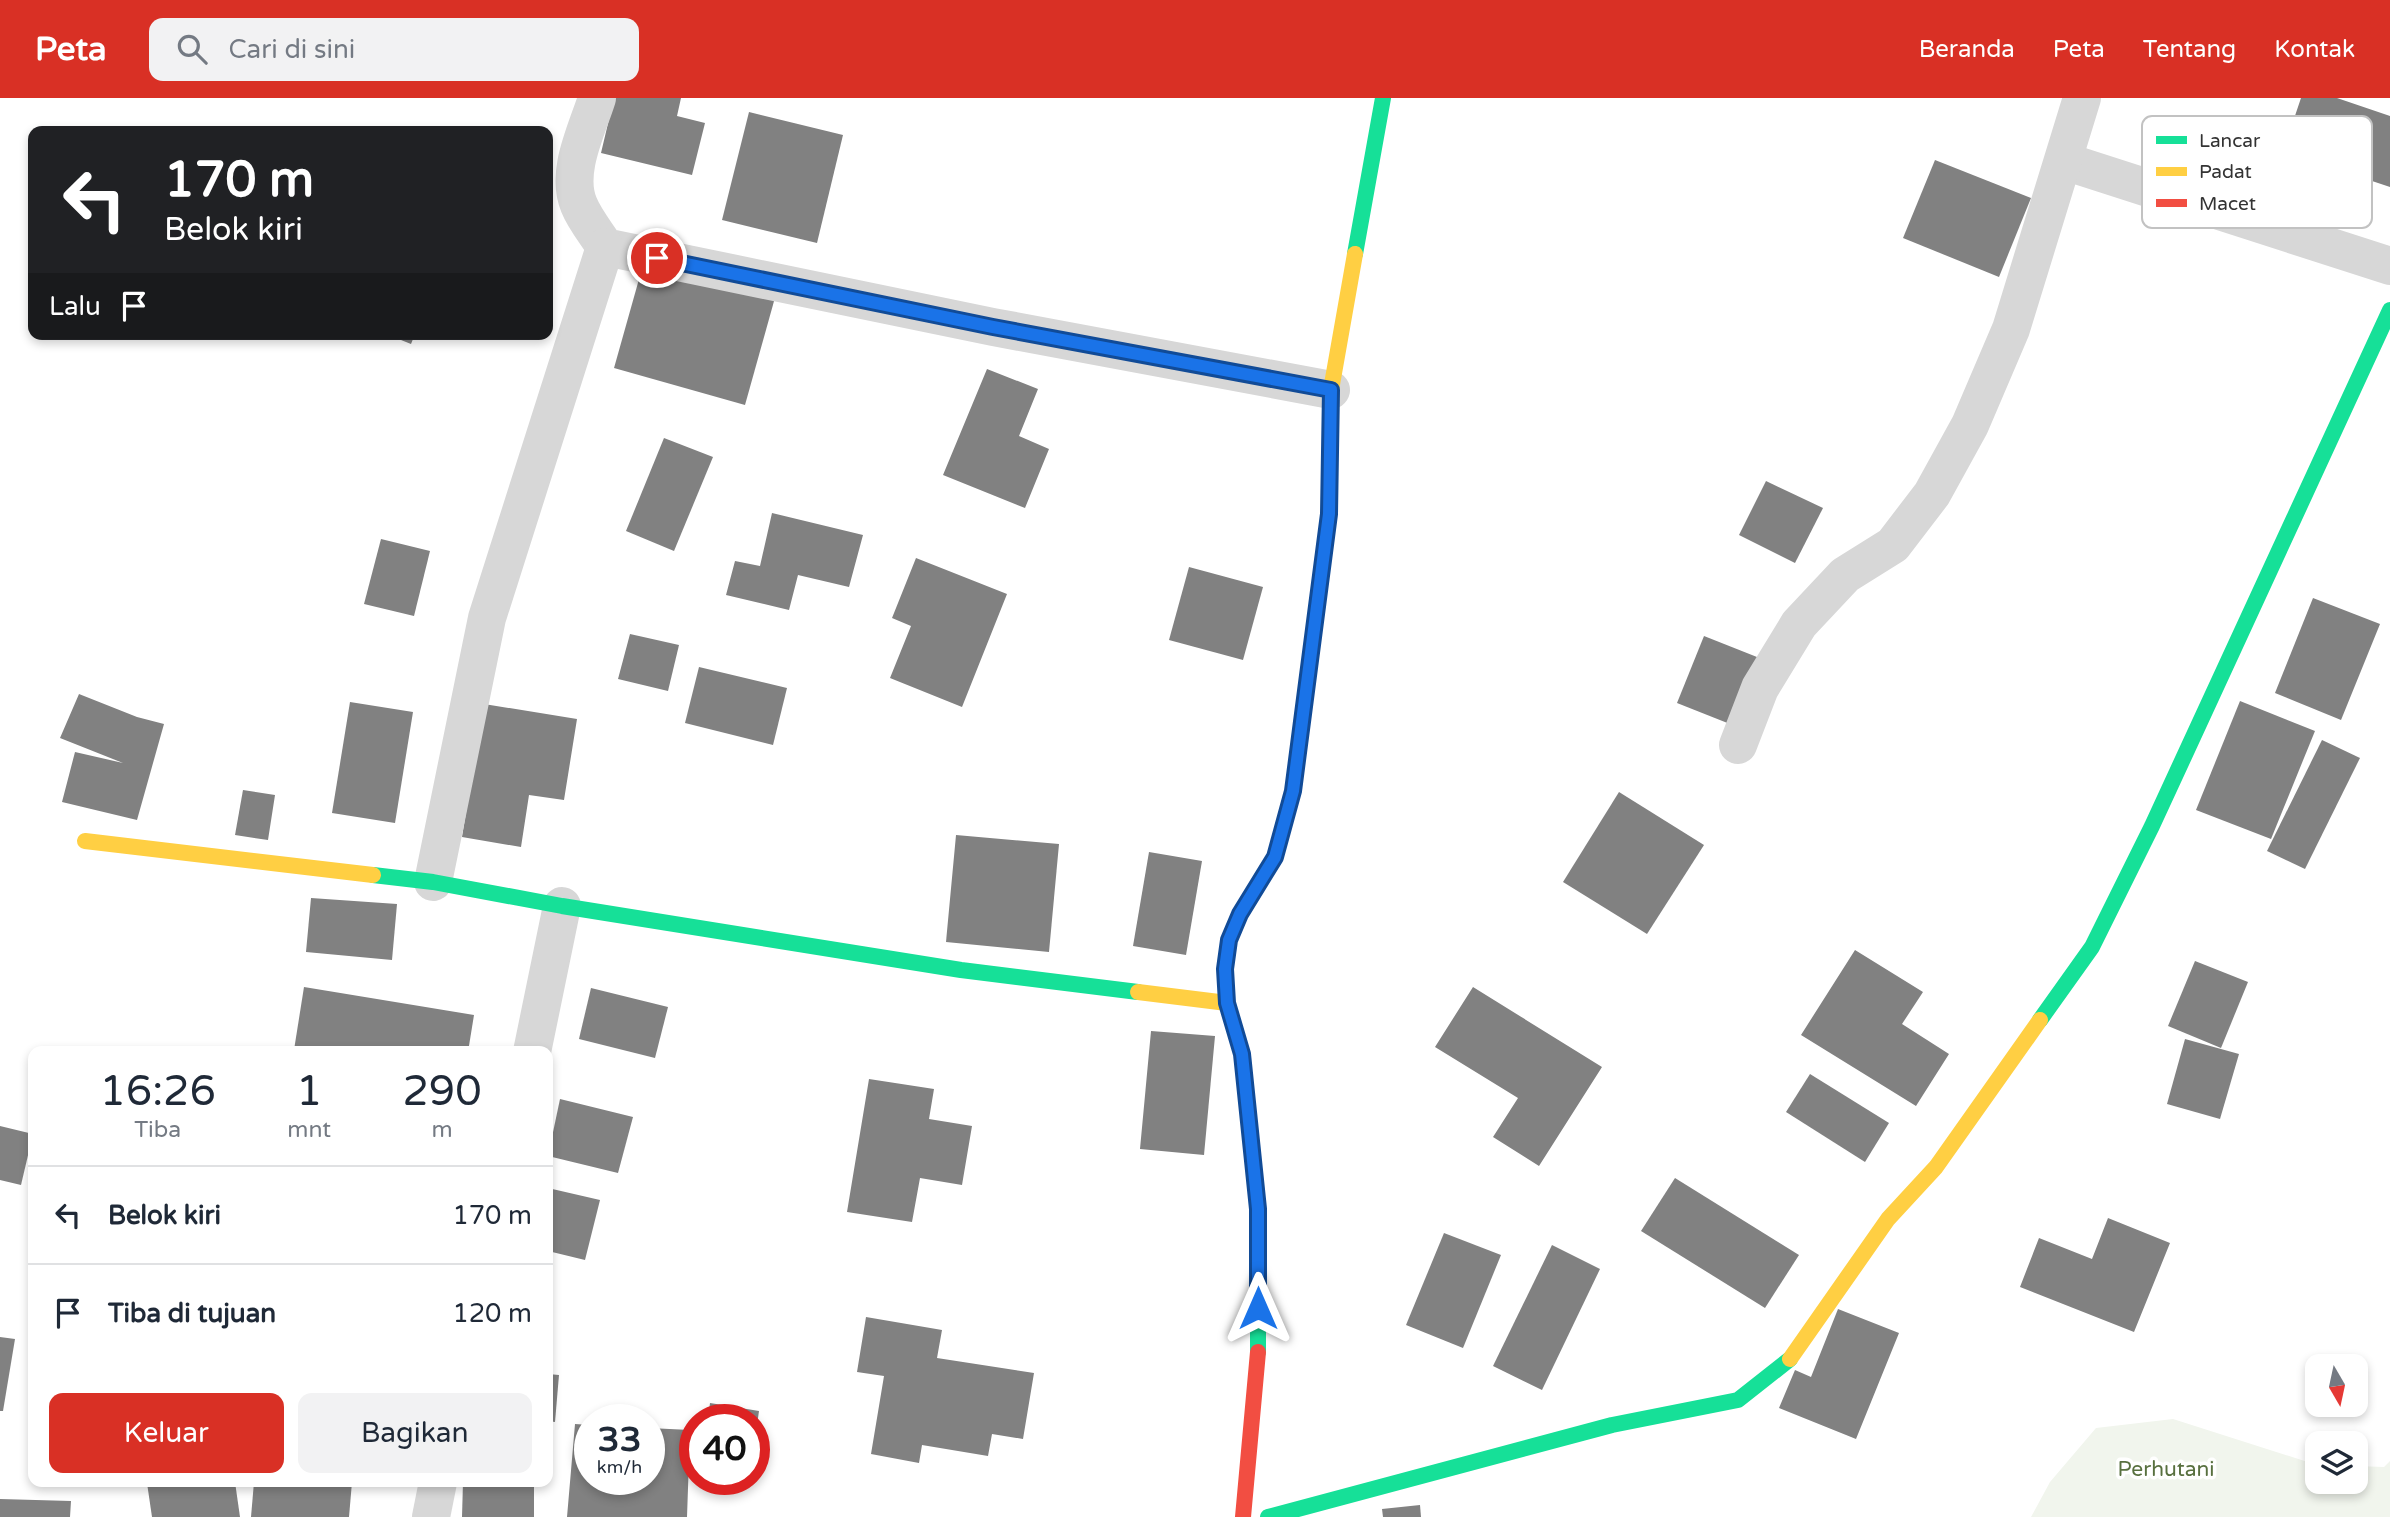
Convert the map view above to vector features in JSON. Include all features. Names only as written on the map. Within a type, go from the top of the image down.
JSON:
[{"type":"street","points":[[597,98],[574,182],[579,207],[605,247],[993,327],[1331,390]]},
{"type":"street","points":[[1243,1517],[1258,1358],[1258,1209],[1242,1054],[1227,1003],[1225,969],[1229,940],[1240,914],[1275,857],[1293,791],[1329,514],[1331,390],[1383,98]]},
{"type":"street","points":[[1738,745],[1760,688],[1799,624],[1845,575],[1893,545],[1932,494],[1970,425],[2011,329],[2082,98]]},
{"type":"street","points":[[2064,161],[2142,186]]},
{"type":"street","points":[[2272,228],[2390,266]]},
{"type":"street","points":[[433,882],[487,618],[605,247]]},
{"type":"street","points":[[1268,1517],[1612,1425],[1738,1400],[1789,1362],[1888,1219],[1936,1167],[2092,947],[2152,826],[2390,310]]},
{"type":"street","points":[[85,841],[433,882],[562,906],[961,970],[1227,1003]]},
{"type":"street","points":[[533,1046],[562,906]]},
{"type":"street","points":[[430,1517],[437,1487]]},
{"type":"green space","name":"Perhutani","points":[[2173,1419],[2305,1461],[2305,1494],[2368,1494],[2368,1466],[2384,1467],[2390,1461],[2390,1517],[2031,1517],[2050,1482],[2096,1428]]},
{"type":"building","points":[[614,98],[681,98],[677,116],[705,123],[692,175],[601,153]]},
{"type":"building","points":[[2301,98],[2337,98],[2390,116],[2390,187],[2372,181],[2372,116],[2295,116]]},
{"type":"building","points":[[749,112],[843,135],[817,243],[722,220]]},
{"type":"building","points":[[1935,160],[2031,198],[1999,277],[1903,238]]},
{"type":"building","points":[[643,265],[776,294],[745,405],[614,368]]},
{"type":"building","points":[[987,369],[1038,389],[1019,436],[1049,449],[1025,508],[943,475]]},
{"type":"building","points":[[664,438],[713,457],[674,551],[626,531]]},
{"type":"building","points":[[1766,481],[1823,508],[1795,563],[1739,535]]},
{"type":"building","points":[[772,513],[863,535],[849,587],[798,575],[789,610],[726,595],[735,561],[760,566]]},
{"type":"building","points":[[381,539],[430,551],[414,616],[364,604]]},
{"type":"building","points":[[916,558],[1007,594],[962,707],[890,678],[911,626],[892,618]]},
{"type":"building","points":[[1189,567],[1263,587],[1243,660],[1169,640]]},
{"type":"building","points":[[2313,598],[2380,624],[2341,720],[2275,693]]},
{"type":"building","points":[[630,634],[679,645],[668,691],[618,679]]},
{"type":"building","points":[[1704,636],[1762,659],[1735,726],[1677,703]]},
{"type":"building","points":[[699,667],[787,688],[773,745],[685,723]]},
{"type":"building","points":[[79,694],[137,717],[164,724],[137,820],[62,802],[75,752],[123,763],[60,738]]},
{"type":"building","points":[[2240,701],[2315,731],[2271,839],[2196,810]]},
{"type":"building","points":[[350,702],[413,712],[395,823],[332,813]]},
{"type":"building","points":[[484,704],[577,719],[564,800],[529,795],[521,847],[462,837]]},
{"type":"building","points":[[2322,740],[2360,758],[2305,869],[2267,851]]},
{"type":"building","points":[[243,790],[275,795],[268,840],[235,835]]},
{"type":"building","points":[[1619,792],[1704,845],[1647,934],[1563,882]]},
{"type":"building","points":[[956,835],[1059,844],[1049,952],[946,942]]},
{"type":"building","points":[[1149,852],[1202,861],[1186,955],[1133,946]]},
{"type":"building","points":[[311,898],[397,904],[392,960],[306,952]]},
{"type":"building","points":[[1855,950],[1923,992],[1902,1024],[1949,1054],[1916,1106],[1801,1035]]},
{"type":"building","points":[[2195,961],[2248,982],[2221,1048],[2168,1026]]},
{"type":"building","points":[[304,987],[474,1015],[469,1046],[295,1046]]},
{"type":"building","points":[[1473,987],[1602,1067],[1539,1166],[1493,1137],[1518,1098],[1435,1047]]},
{"type":"building","points":[[591,988],[668,1007],[655,1058],[579,1039]]},
{"type":"building","points":[[1151,1031],[1215,1036],[1204,1155],[1140,1149]]},
{"type":"building","points":[[2185,1039],[2239,1054],[2220,1119],[2167,1104]]},
{"type":"building","points":[[1810,1074],[1889,1123],[1865,1162],[1786,1112]]},
{"type":"building","points":[[869,1079],[934,1089],[929,1119],[972,1126],[962,1185],[920,1178],[912,1222],[847,1212]]},
{"type":"building","points":[[560,1099],[633,1117],[618,1173],[553,1157],[553,1132]]},
{"type":"building","points":[[0,1126],[28,1133],[28,1155],[21,1185],[0,1180]]},
{"type":"building","points":[[1675,1178],[1799,1255],[1765,1308],[1641,1231]]},
{"type":"building","points":[[553,1189],[600,1200],[585,1260],[553,1252]]},
{"type":"building","points":[[2108,1218],[2170,1243],[2134,1332],[2020,1287],[2039,1238],[2092,1259]]},
{"type":"building","points":[[1444,1233],[1501,1255],[1463,1348],[1406,1325]]},
{"type":"building","points":[[1552,1245],[1600,1269],[1542,1390],[1493,1366]]},
{"type":"building","points":[[1838,1309],[1899,1333],[1856,1439],[1779,1408],[1795,1370],[1811,1377]]},
{"type":"building","points":[[866,1317],[942,1330],[937,1358],[1034,1373],[1023,1439],[992,1434],[988,1456],[922,1445],[919,1463],[871,1454],[884,1376],[857,1372]]},
{"type":"building","points":[[0,1337],[15,1339],[3,1411],[0,1411]]},
{"type":"building","points":[[553,1374],[559,1375],[553,1422]]},
{"type":"building","points":[[665,1429],[679,1429],[679,1495],[688,1495],[687,1517],[567,1517],[574,1436],[574,1495],[665,1495]]},
{"type":"building","points":[[148,1487],[236,1487],[240,1517],[152,1517]]},
{"type":"building","points":[[254,1487],[352,1487],[349,1517],[251,1517]]},
{"type":"building","points":[[463,1487],[534,1487],[534,1517],[462,1517]]},
{"type":"building","points":[[0,1499],[71,1501],[70,1517],[0,1517]]},
{"type":"building","points":[[1420,1505],[1421,1517],[1383,1517],[1382,1509]]},
{"type":"traffic: fast","points":[[1355,254],[1383,98]]},
{"type":"traffic: fast","points":[[2040,1020],[2092,947],[2152,826],[2390,310]]},
{"type":"traffic: fast","points":[[1258,1352],[1258,1209],[1242,1054],[1227,1003],[1225,969],[1229,940],[1240,914],[1275,857],[1293,791],[1301,727]]},
{"type":"traffic: fast","points":[[373,875],[433,882],[562,906],[961,970],[1138,992]]},
{"type":"traffic: fast","points":[[1268,1517],[1612,1425],[1738,1400],[1790,1359]]},
{"type":"traffic: slow","points":[[1301,727],[1329,514],[1331,390],[1355,254]]},
{"type":"traffic: slow","points":[[85,841],[373,875]]},
{"type":"traffic: slow","points":[[1138,992],[1227,1003]]},
{"type":"traffic: slow","points":[[1790,1359],[1888,1219],[1936,1167],[2040,1020]]},
{"type":"traffic: jam","points":[[1243,1517],[1258,1352]]},
{"type":"route","points":[[657,258],[993,327],[1331,390],[1329,514],[1293,791],[1275,857],[1240,914],[1229,940],[1225,969],[1227,1003],[1242,1054],[1258,1209],[1258,1308]]}]
